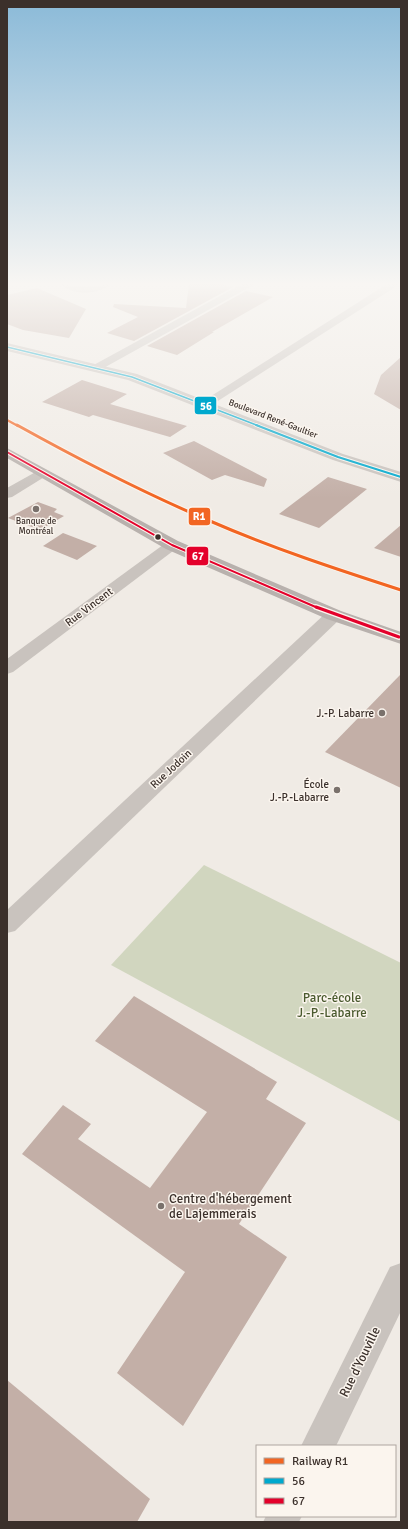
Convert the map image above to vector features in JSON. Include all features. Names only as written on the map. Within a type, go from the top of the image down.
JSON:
[{"type":"main road","points":[[7,452],[172,545],[334,615],[401,638]]},
{"type":"street","name":"Boulevard René-Gaultier","points":[[53,355],[149,371],[352,449],[401,464]]},
{"type":"street","name":"Boulevard René-Gaultier","points":[[69,355],[100,364],[338,457],[401,477]]},
{"type":"street","points":[[100,364],[116,355]]},
{"type":"street","points":[[203,405],[281,355]]},
{"type":"street","points":[[7,494],[42,473]]},
{"type":"street","name":"Rue Vincent","points":[[7,668],[172,545]]},
{"type":"street","name":"Rue Jodoin","points":[[7,924],[334,615]]},
{"type":"street","name":"Rue d'Youville","points":[[318,1445],[401,1278]]},
{"type":"green space","name":"Parc-école J.-P.-Labarre","points":[[204,865],[401,963],[401,1122],[111,965]]},
{"type":"building","points":[[401,357],[401,410],[374,394],[381,375]]},
{"type":"building","points":[[82,380],[127,394],[110,404],[187,426],[170,437],[93,415],[89,417],[42,402]]},
{"type":"building","points":[[194,441],[267,479],[264,487],[225,475],[212,480],[163,453]]},
{"type":"building","points":[[328,477],[367,489],[319,528],[279,514]]},
{"type":"building","points":[[38,502],[57,509],[54,512],[64,516],[40,530],[8,518]]},
{"type":"building","points":[[401,525],[401,557],[374,548]]},
{"type":"building","points":[[63,533],[97,546],[77,560],[43,546]]},
{"type":"building","name":"J.-P. Labarre","points":[[401,674],[401,788],[325,752]]},
{"type":"building","name":"Centre d'hébergement de Lajemmerais","points":[[134,996],[277,1082],[266,1099],[306,1123],[239,1224],[287,1257],[183,1426],[117,1373],[185,1272],[22,1154],[63,1105],[91,1124],[78,1139],[150,1188],[207,1112],[95,1041]]},
{"type":"building","points":[[7,1380],[150,1499],[137,1522],[7,1522]]},
{"type":"rail line","name":"R1","points":[[7,420],[122,481],[211,522],[300,556],[401,590]]},
{"type":"transit line","name":"56","points":[[42,355],[132,377],[338,457],[401,477]]},
{"type":"transit line","name":"67","points":[[7,452],[172,545],[334,615],[399,637]]},
{"type":"place","name":"Banque de Montréal","points":[[36,509]]},
{"type":"place","name":"J.-P. Labarre","points":[[382,713]]},
{"type":"place","name":"École J.-P.-Labarre","points":[[337,790]]},
{"type":"place","name":"Centre d'hébergement de Lajemmerais","points":[[161,1206]]}]
